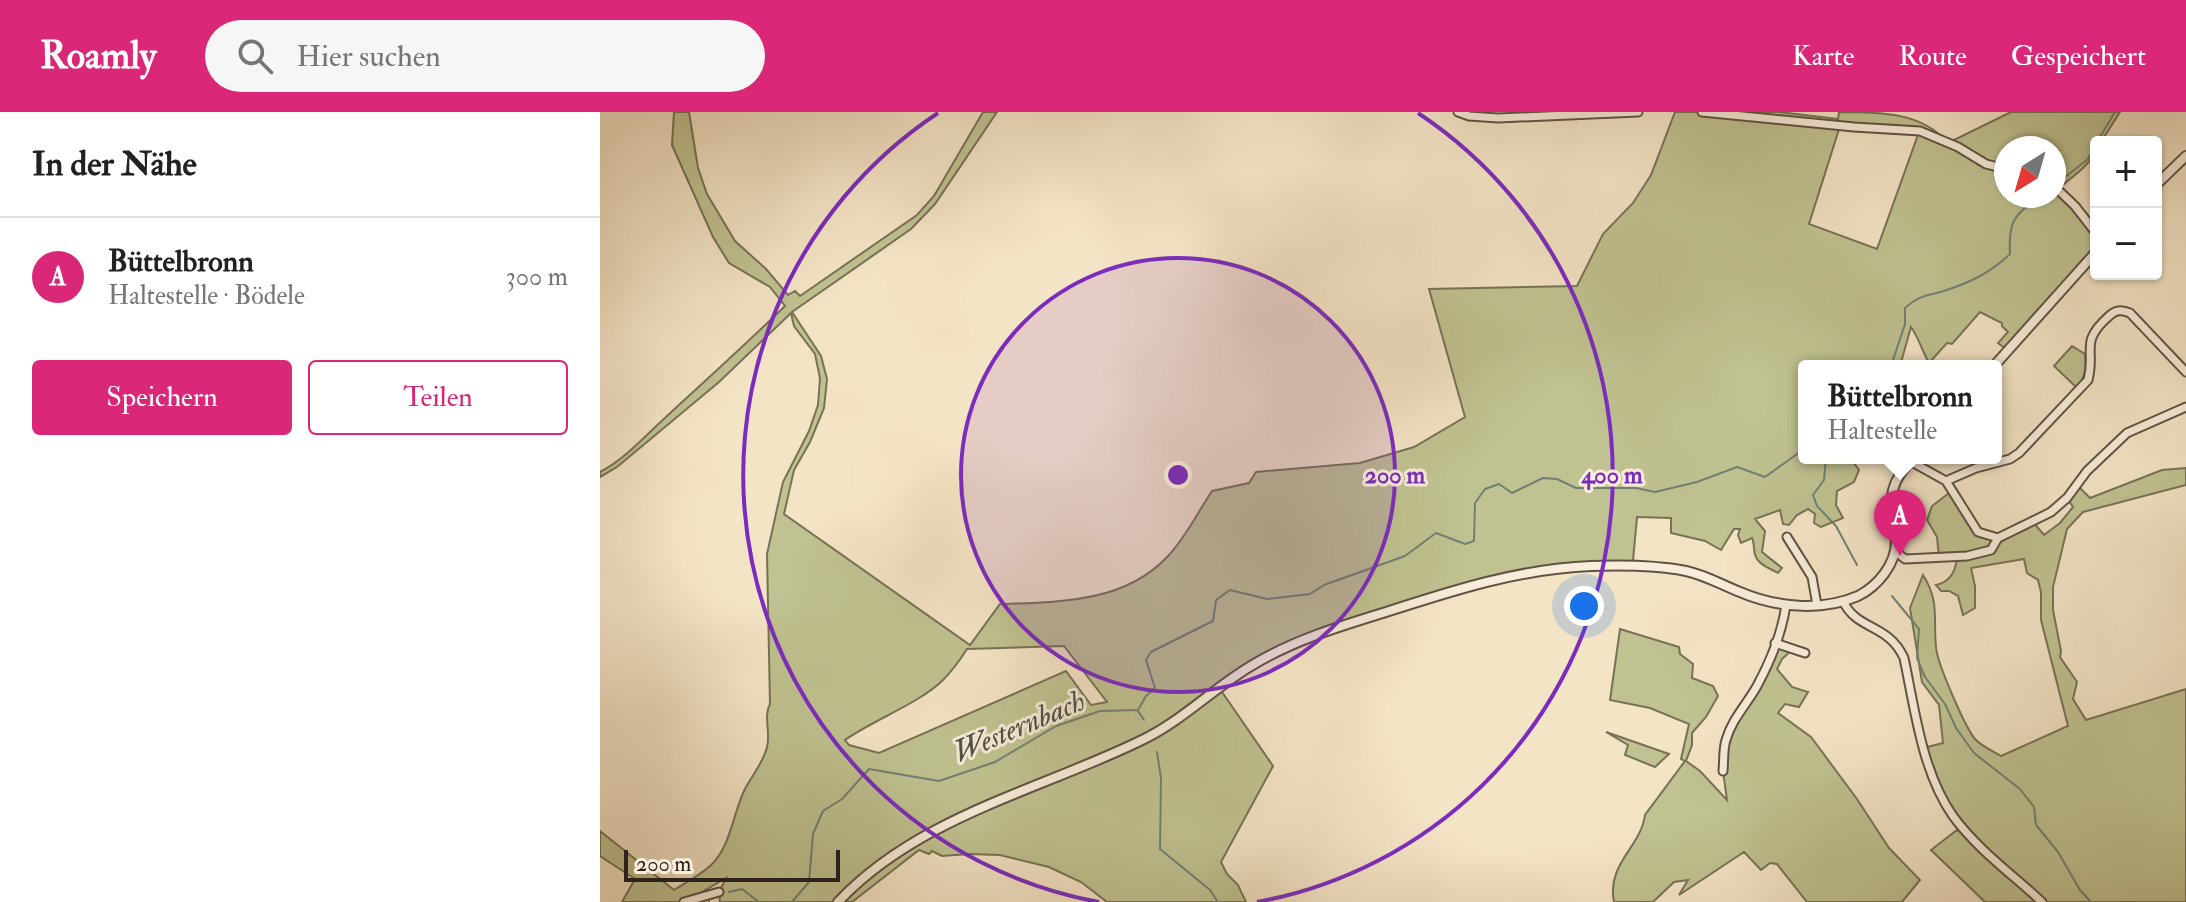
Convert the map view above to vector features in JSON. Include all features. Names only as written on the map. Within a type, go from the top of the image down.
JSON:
[{"type":"street","points":[[1458,112],[1498,118],[1638,112]]},
{"type":"street","points":[[1702,112],[1920,131],[1994,166]]},
{"type":"street","points":[[2162,179],[2186,156]]},
{"type":"street","points":[[2066,197],[2090,225]]},
{"type":"street","points":[[1999,360],[2090,259]]},
{"type":"street","points":[[2002,461],[2019,453],[2088,380],[2089,341],[2113,312],[2125,310],[2130,313],[2186,372]]},
{"type":"street","points":[[1895,551],[1905,559],[1967,556],[1991,550],[1998,538],[2051,512],[2067,498],[2087,471],[2127,433],[2186,407]]},
{"type":"street","points":[[838,902],[872,870],[921,838],[957,819],[1141,741],[1278,650],[1305,638],[1430,597],[1551,568],[1619,565],[1686,571],[1759,599],[1786,605],[1817,605],[1859,595],[1879,580],[1895,551],[1893,490],[1909,464]]},
{"type":"street","points":[[1918,464],[1946,481],[1978,532],[1998,538]]},
{"type":"street","points":[[1946,481],[1991,464]]},
{"type":"street","points":[[1787,537],[1813,578],[1817,605]]},
{"type":"street","points":[[1843,601],[1850,614],[1888,635],[1900,648],[1924,748],[1934,779],[1954,818],[2042,902]]},
{"type":"street","points":[[1723,771],[1725,740],[1770,660],[1786,605]]},
{"type":"street","points":[[1775,643],[1805,653]]},
{"type":"street","points":[[684,902],[719,892]]},
{"type":"green space","points":[[674,112],[689,112],[698,168],[707,194],[735,241],[766,269],[788,295],[795,291],[800,296],[917,215],[934,196],[983,112],[997,112],[935,204],[911,229],[792,312],[821,356],[827,379],[824,408],[794,470],[784,514],[970,645],[1000,604],[1089,597],[1111,592],[1150,572],[1179,542],[1212,491],[1249,483],[1256,472],[1360,463],[1414,447],[1465,417],[1429,289],[1577,286],[1603,234],[1633,203],[1651,175],[1675,112],[1779,112],[1838,119],[1839,112],[1870,112],[1899,116],[1926,125],[1948,143],[2011,112],[2120,112],[2105,136],[2090,136],[2090,161],[2066,182],[2066,136],[1994,136],[1994,208],[2066,208],[2066,200],[2090,229],[2090,253],[2006,349],[1998,343],[2008,332],[2002,323],[1980,312],[1952,344],[1947,343],[1932,360],[1928,360],[1911,327],[1902,360],[1798,360],[1798,464],[1854,464],[1859,470],[1854,482],[1837,491],[1836,505],[1843,518],[1821,527],[1814,523],[1815,514],[1808,509],[1797,515],[1789,525],[1783,524],[1780,510],[1755,519],[1765,531],[1762,552],[1782,568],[1778,573],[1758,560],[1752,538],[1741,543],[1738,535],[1740,529],[1734,529],[1721,550],[1705,541],[1671,533],[1671,518],[1637,517],[1633,561],[1629,565],[1512,575],[1278,650],[1220,689],[1273,766],[1221,862],[1246,902],[1107,902],[1081,882],[1049,867],[1000,855],[942,856],[919,850],[852,902],[720,902],[719,892],[726,878],[685,902],[622,902],[635,879],[600,856],[600,831],[674,890],[703,872],[723,850],[740,800],[760,764],[768,741],[767,554],[783,482],[809,431],[818,405],[820,378],[815,354],[794,326],[791,313],[719,382],[617,467],[600,477],[600,472],[635,446],[785,306],[770,287],[729,263],[713,237],[672,145]],"holes":[[[1840,126],[1919,132],[1877,249],[1809,224]],[[1064,646],[1107,702],[1091,705],[1066,671],[879,753],[849,745],[845,740],[933,688],[950,673],[967,649]]]},
{"type":"green space","points":[[2072,346],[2085,354],[2085,372],[2077,388],[2054,366]]},
{"type":"green space","points":[[2186,468],[2186,485],[2083,512],[2067,529],[2053,587],[2053,610],[2060,657],[2077,682],[2073,699],[2086,720],[2186,689],[2186,902],[1985,902],[1931,850],[1957,830],[1970,837],[1945,803],[1924,748],[1943,743],[1939,705],[1922,682],[1910,608],[1923,575],[1934,602],[1936,647],[1941,666],[1975,739],[2001,756],[2068,726],[2041,620],[2038,580],[2027,573],[2024,559],[1971,568],[1975,608],[1963,615],[1958,596],[1941,591],[1936,585],[1951,575],[1957,557],[1939,557],[1937,537],[1927,520],[1932,506],[1953,490],[1978,532],[1998,538],[2032,521],[2044,535],[2060,523],[2073,507],[2067,498],[2077,485],[2090,498],[2162,470]]},
{"type":"green space","points":[[1620,629],[1679,647],[1680,654],[1693,664],[1692,678],[1713,686],[1718,696],[1692,733],[1692,745],[1686,761],[1700,771],[1727,800],[1723,771],[1725,740],[1756,689],[1775,643],[1793,649],[1777,669],[1792,687],[1808,692],[1799,707],[1785,704],[1778,713],[1811,737],[1889,848],[1920,880],[1902,902],[1807,902],[1777,864],[1770,863],[1761,870],[1744,852],[1679,895],[1688,880],[1674,882],[1653,902],[1614,902],[1613,889],[1619,866],[1637,837],[1645,815],[1685,761],[1681,759],[1689,724],[1650,708],[1610,700]]},
{"type":"green space","points":[[1606,732],[1669,754],[1655,767],[1625,755],[1628,745]]},
{"type":"waterway","name":"Westernbach","points":[[2101,136],[2115,112]]},
{"type":"waterway","name":"Westernbach","points":[[2066,176],[2090,155]]},
{"type":"waterway","name":"Westernbach","points":[[1893,360],[1905,324],[1905,308],[1919,298],[1971,280],[2003,261],[2010,254],[2010,233],[2014,220],[2025,208]]},
{"type":"waterway","name":"Westernbach","points":[[792,902],[809,882],[813,834],[823,811],[842,799],[869,769],[939,781],[995,762],[1056,726],[1100,711],[1138,710],[1155,688],[1146,660],[1151,652],[1213,621],[1216,600],[1230,590],[1267,599],[1310,594],[1324,585],[1405,556],[1436,533],[1465,544],[1474,541],[1475,503],[1485,489],[1499,484],[1512,493],[1543,478],[1557,479],[1576,488],[1636,488],[1655,492],[1697,482],[1737,467],[1765,477],[1798,453]]},
{"type":"waterway","points":[[1825,464],[1824,480],[1813,495],[1817,506],[1836,526],[1857,565]]},
{"type":"waterway","points":[[1892,596],[1919,629],[1917,658],[1956,728],[1974,753],[2020,789],[2034,807],[2036,825],[2091,902]]},
{"type":"waterway","points":[[1138,711],[1144,720]]},
{"type":"waterway","points":[[1157,752],[1161,778],[1160,849],[1210,890],[1218,902]]},
{"type":"waterway","name":"Westernbach","points":[[729,892],[742,889],[759,902]]},
{"type":"place","name":"Büttelbronn","points":[[1900,556]]}]
